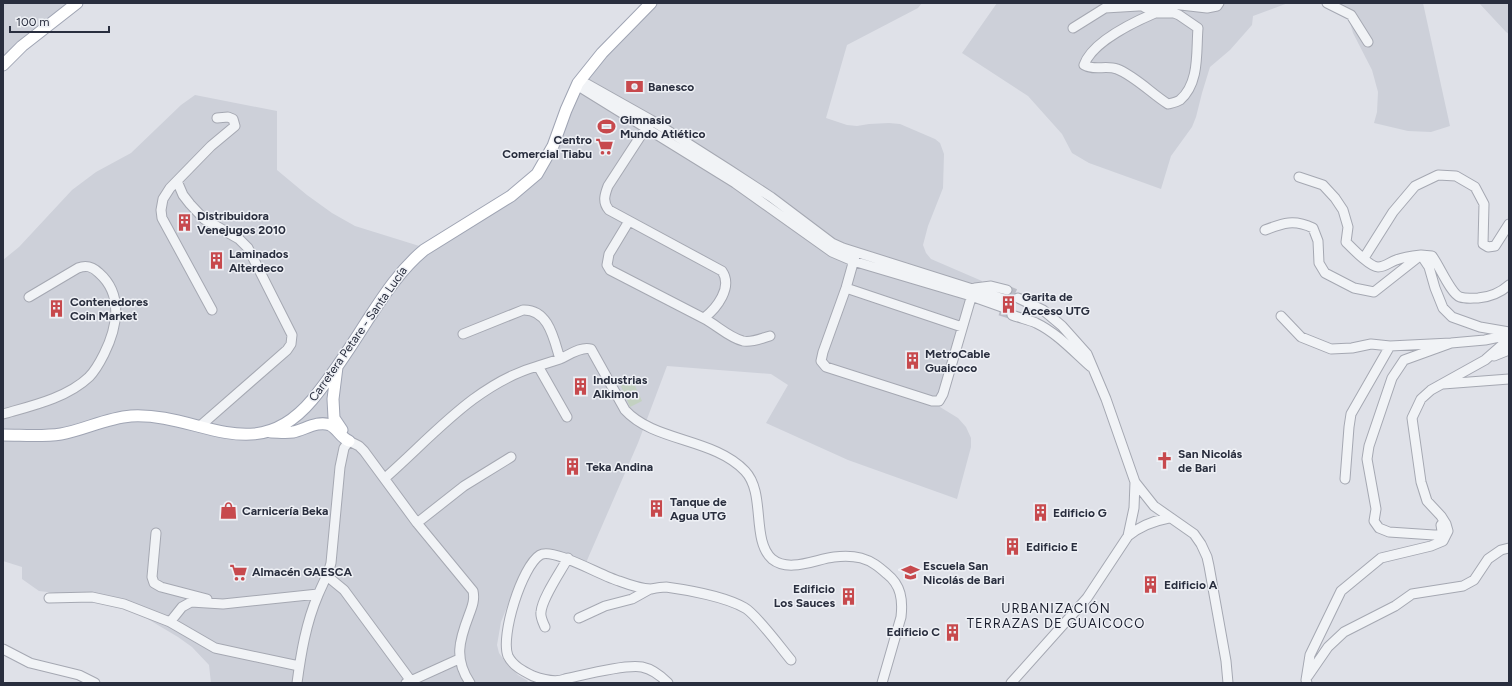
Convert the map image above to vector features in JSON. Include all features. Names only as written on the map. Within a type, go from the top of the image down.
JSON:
[{"type":"main road","points":[[3,65],[22,46],[77,3]]},
{"type":"main road","name":"Carretera Petare - Santa Lucía","points":[[3,436],[59,434],[116,418],[137,416],[249,435],[268,432],[288,423],[312,400],[392,284],[412,260],[424,250],[511,196],[537,174],[553,146],[568,104],[578,83],[602,53],[651,3]]},
{"type":"main road","points":[[337,365],[333,399],[334,418],[349,441]]},
{"type":"main road","points":[[268,432],[295,432],[308,427],[324,424],[335,429],[343,438],[349,441]]},
{"type":"street","points":[[1073,28],[1105,8],[1144,7],[1172,4],[1208,8],[1217,6],[1219,3]]},
{"type":"street","points":[[1327,3],[1351,15],[1368,42]]},
{"type":"street","points":[[1144,7],[1155,13],[1174,13],[1198,28],[1195,74],[1189,88],[1179,101],[1168,104],[1120,71],[1108,68],[1089,68],[1084,64],[1086,58],[1102,42],[1137,21],[1155,13]]},
{"type":"street","points":[[578,83],[583,89],[648,124],[771,198],[854,257],[977,294],[1004,300],[991,286],[977,294],[962,326],[943,394],[939,401],[932,401],[826,367],[821,361],[846,288],[854,257]]},
{"type":"street","points":[[212,310],[162,218],[161,210],[163,199],[170,188],[211,146],[235,126],[233,119],[217,118]]},
{"type":"street","points":[[648,124],[608,186],[604,201],[609,210],[722,271],[726,282],[724,292],[711,313],[704,318]]},
{"type":"street","points":[[1364,258],[1394,212],[1415,186],[1438,175],[1456,176],[1476,187],[1484,204],[1483,244],[1488,247],[1495,246],[1509,224]]},
{"type":"street","points":[[1299,177],[1323,185],[1335,198],[1342,210],[1348,227],[1346,242],[1354,252],[1364,258],[1371,265],[1382,267],[1394,260],[1421,255],[1432,256],[1439,265],[1450,287],[1458,296],[1467,298],[1485,297],[1501,292],[1509,285]]},
{"type":"street","points":[[177,181],[187,200],[204,219],[239,239],[248,248],[292,335],[291,344],[287,350],[199,427]]},
{"type":"street","points":[[629,221],[609,254],[607,265],[610,270],[688,312],[704,318],[722,331],[744,341],[752,341],[770,336]]},
{"type":"street","points":[[1265,230],[1288,222],[1304,224],[1313,228],[1318,241],[1319,263],[1325,273],[1354,288],[1374,292],[1421,255]]},
{"type":"street","points":[[1421,255],[1429,267],[1443,308],[1452,317],[1480,327],[1509,333]]},
{"type":"street","points":[[3,414],[50,399],[78,386],[96,369],[112,338],[116,314],[115,299],[109,285],[101,274],[94,268],[85,266],[78,268],[29,297]]},
{"type":"street","points":[[846,288],[962,326]]},
{"type":"street","points":[[1093,370],[1061,340],[1035,322],[1016,304],[1042,309],[1046,314],[1062,326],[1087,354],[1106,399],[1135,482],[1154,506],[1169,518],[1180,523],[1194,534],[1201,544],[1207,557],[1226,661],[1228,683]]},
{"type":"street","points":[[463,334],[523,310],[528,310],[539,315],[547,322],[560,359]]},
{"type":"street","points":[[1281,316],[1301,337],[1331,349],[1352,348],[1371,344],[1390,346],[1485,340],[1509,333]]},
{"type":"street","points":[[1485,360],[1509,339]]},
{"type":"street","points":[[1441,526],[1442,531],[1440,534],[1434,535],[1389,532],[1379,528],[1374,521],[1376,509],[1367,459],[1369,446],[1396,370],[1404,360],[1451,343]]},
{"type":"street","points":[[1345,479],[1351,414],[1390,346]]},
{"type":"street","points":[[385,478],[472,400],[497,383],[527,369],[560,359],[580,349],[591,349],[625,410],[632,418],[647,426],[722,454],[742,468],[750,478],[755,488],[761,536],[768,554],[772,559],[784,565],[834,557],[862,558],[880,567],[893,578],[901,593],[902,608],[901,617],[882,683]]},
{"type":"street","points":[[1307,681],[1310,655],[1341,591],[1381,558],[1443,542],[1448,531],[1442,516],[1427,501],[1421,482],[1412,418],[1421,399],[1440,384],[1485,360],[1509,350]]},
{"type":"street","points":[[538,366],[567,417]]},
{"type":"street","points":[[1440,384],[1509,379]]},
{"type":"street","points":[[297,683],[305,633],[318,594],[328,576],[331,563],[340,467],[344,448],[349,441],[359,446],[364,451],[417,523],[473,591],[474,602],[461,637],[459,659],[470,683]]},
{"type":"street","points":[[417,523],[464,486],[511,458]]},
{"type":"street","points":[[1128,536],[1134,508],[1135,482]]},
{"type":"street","points":[[1010,683],[1087,598],[1128,536],[1134,530],[1152,522],[1169,518]]},
{"type":"street","points":[[156,533],[152,577],[154,582],[161,587],[226,604]]},
{"type":"street","points":[[1307,681],[1328,647],[1344,632],[1394,606],[1412,594],[1462,586],[1474,580],[1488,559],[1501,550],[1509,548]]},
{"type":"street","points":[[668,683],[659,674],[642,667],[621,668],[565,679],[558,682],[537,677],[525,672],[512,663],[507,654],[510,618],[517,593],[526,573],[540,554],[547,553],[568,558],[618,581],[650,589],[666,587],[699,593],[745,607],[791,660]]},
{"type":"street","points":[[545,627],[541,610],[568,558]]},
{"type":"street","points":[[328,576],[344,590],[409,682],[459,659]]},
{"type":"street","points":[[580,618],[598,608],[632,599],[650,589]]},
{"type":"street","points":[[170,622],[182,607],[190,602],[226,604],[318,594]]},
{"type":"street","points":[[50,598],[92,597],[124,604],[170,622],[215,648],[299,666]]},
{"type":"street","points":[[3,649],[30,663],[79,675],[96,683]]},
{"type":"shaded area","points":[[3,3],[68,3],[17,42],[3,58]]},
{"type":"shaded area","points":[[655,3],[922,3],[918,8],[847,45],[826,118],[847,125],[857,126],[889,123],[900,124],[935,139],[940,143],[944,154],[943,188],[928,226],[923,245],[926,253],[931,259],[982,281],[940,407],[958,418],[966,427],[971,438],[971,447],[957,499],[848,460],[766,423],[788,385],[771,374],[667,366],[638,443],[585,565],[558,550],[550,549],[539,551],[516,584],[501,622],[497,645],[499,653],[504,660],[518,675],[528,681],[526,683],[211,683],[209,665],[192,647],[136,612],[90,597],[39,591],[22,579],[22,567],[3,561],[3,260],[19,247],[72,190],[96,172],[131,153],[181,105],[195,95],[277,111],[277,170],[307,195],[332,213],[355,226],[429,249],[523,189],[584,80]]},
{"type":"shaded area","points":[[997,3],[1288,3],[1253,16],[1252,25],[1230,50],[1210,67],[1192,127],[1171,156],[1161,189],[1089,163],[1072,153],[1062,134],[1028,96],[962,53]]},
{"type":"shaded area","points":[[1333,3],[1423,3],[1450,126],[1431,132],[1408,131],[1374,123],[1377,112],[1378,92],[1372,70],[1353,33],[1347,12]]},
{"type":"shaded area","points":[[1479,3],[1509,3],[1509,34],[1506,32]]},
{"type":"green space","points":[[632,379],[642,401],[630,407],[620,384]]},
{"type":"tunnel","points":[[1007,290],[1019,295]]},
{"type":"tunnel","points":[[1004,299],[1016,303]]},
{"type":"tunnel","points":[[1000,311],[1012,315]]},
{"type":"place","name":"Banesco","points":[[635,87]]},
{"type":"place","name":"Gimnasio Mundo Atlético","points":[[607,127]]},
{"type":"place","name":"Centro Comercial Tiabu","points":[[605,147]]},
{"type":"place","name":"Distribuidora Venejugos 2010","points":[[184,223]]},
{"type":"place","name":"Laminados Alterdeco","points":[[216,261]]},
{"type":"place","name":"Garita de Acceso UTG","points":[[1009,304]]},
{"type":"place","name":"Contenedores Coin Market","points":[[57,309]]},
{"type":"place","name":"MetroCable Guaicoco","points":[[912,361]]},
{"type":"place","name":"Industrias Alkimon","points":[[580,387]]},
{"type":"place","name":"San Nicolás de Bari","points":[[1165,461]]},
{"type":"place","name":"Teka Andina","points":[[573,467]]},
{"type":"place","name":"Tanque de Agua UTG","points":[[657,509]]},
{"type":"place","name":"Carnicería Beka","points":[[229,511]]},
{"type":"place","name":"Edificio G","points":[[1040,513]]},
{"type":"place","name":"Edificio E","points":[[1013,547]]},
{"type":"place","name":"Almacén GAESCA","points":[[239,572]]},
{"type":"place","name":"Escuela San Nicolás de Bari","points":[[910,573]]},
{"type":"place","name":"Edificio A","points":[[1151,585]]},
{"type":"place","name":"Edificio Los Sauces","points":[[848,596]]},
{"type":"place","name":"Edificio C","points":[[953,632]]},
{"type":"district","name":"URBANIZACIÓN TERRAZAS DE GUAICOCO","points":[[1056,616]]}]
